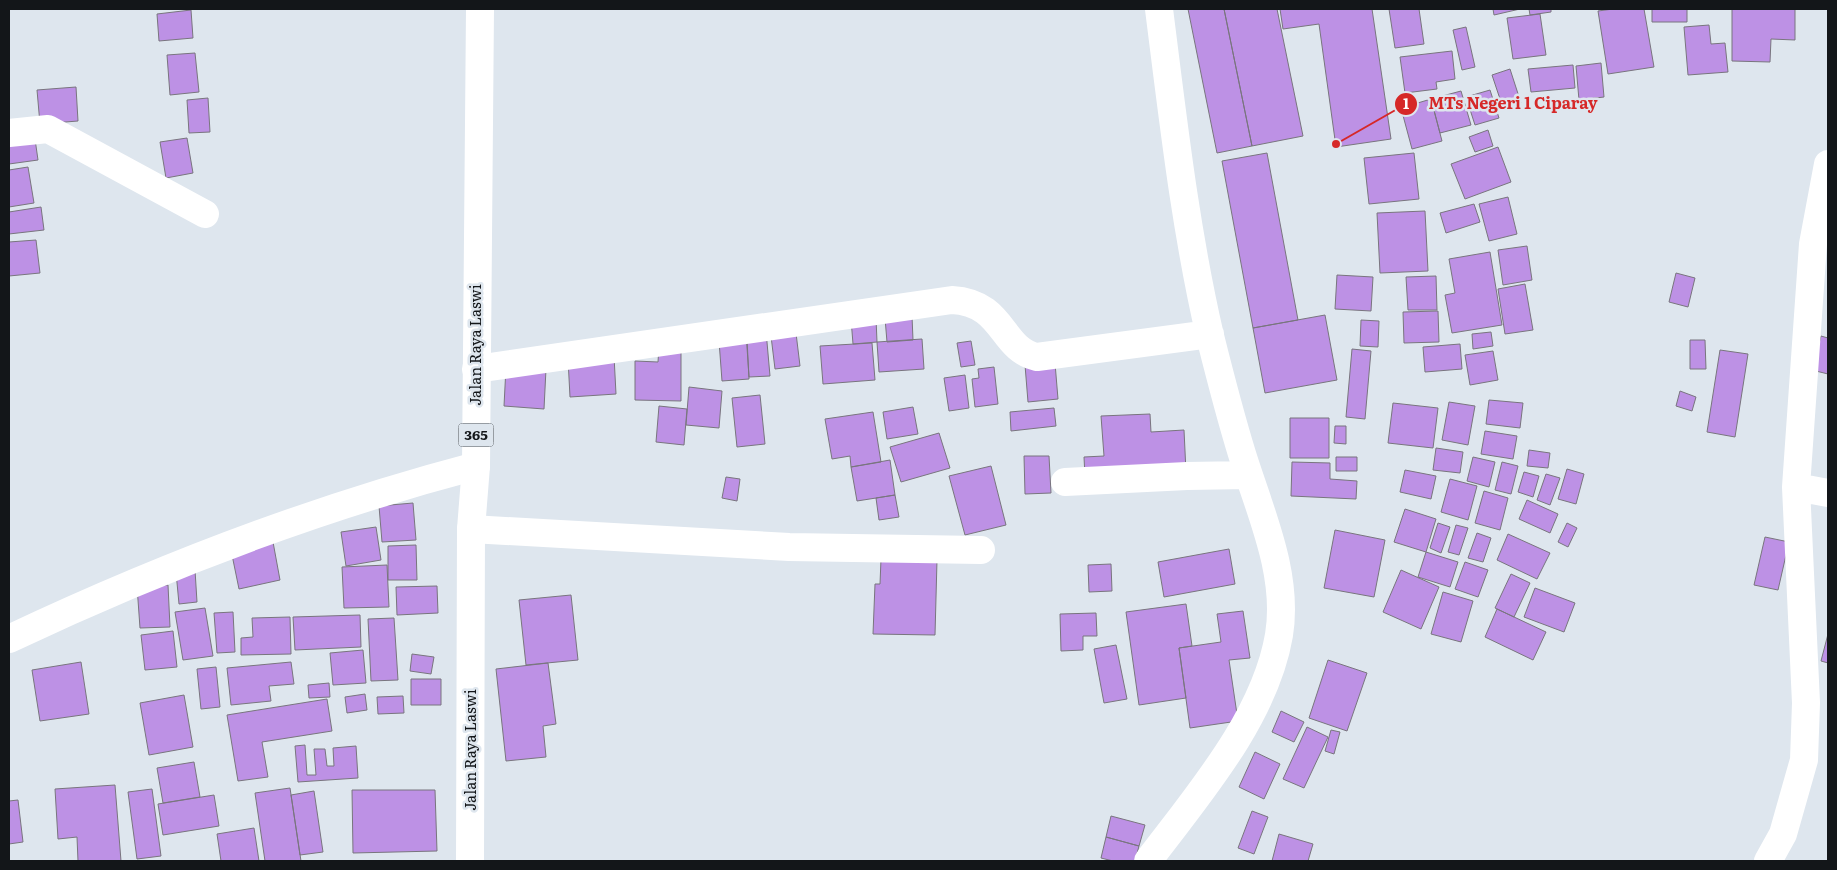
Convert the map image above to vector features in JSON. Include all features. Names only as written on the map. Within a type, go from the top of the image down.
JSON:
[{"type":"street","name":"Jalan Raya Laswi","points":[[470,861],[471,529],[476,466],[480,9]]},
{"type":"street","points":[[1148,861],[1228,752],[1253,709],[1271,666],[1279,634],[1281,598],[1274,556],[1229,413],[1210,334],[1184,208],[1159,9]]},
{"type":"street","points":[[9,133],[48,129],[206,214]]},
{"type":"street","points":[[1768,861],[1783,834],[1804,760],[1806,703],[1796,487],[1813,244],[1828,164]]},
{"type":"street","points":[[476,369],[952,300],[973,302],[981,306],[1000,324],[1019,348],[1027,354],[1037,357],[1210,334]]},
{"type":"street","points":[[9,639],[163,572],[302,518],[390,489],[476,466]]},
{"type":"street","points":[[1065,482],[1248,475]]},
{"type":"street","points":[[1796,487],[1828,493]]},
{"type":"street","points":[[471,529],[789,547],[981,550]]},
{"type":"building","points":[[1188,9],[1224,9],[1252,146],[1217,153]]},
{"type":"building","points":[[1224,9],[1277,9],[1303,136],[1252,146]]},
{"type":"building","points":[[1280,9],[1372,9],[1391,139],[1336,147],[1319,24],[1283,29]]},
{"type":"building","points":[[1389,9],[1419,9],[1424,44],[1395,48]]},
{"type":"building","points":[[1493,9],[1520,9],[1494,15]]},
{"type":"building","points":[[1529,9],[1551,9],[1551,12],[1530,15]]},
{"type":"building","points":[[1644,9],[1654,67],[1608,74],[1598,11]]},
{"type":"building","points":[[1652,9],[1687,9],[1687,22],[1652,22]]},
{"type":"building","points":[[1732,9],[1795,9],[1795,40],[1771,39],[1770,62],[1732,61]]},
{"type":"building","points":[[191,10],[193,38],[159,41],[157,14]]},
{"type":"building","points":[[1540,14],[1546,55],[1513,59],[1507,18]]},
{"type":"building","points":[[1709,25],[1711,44],[1725,43],[1728,72],[1688,75],[1684,27]]},
{"type":"building","points":[[1466,27],[1475,67],[1462,70],[1453,30]]},
{"type":"building","points":[[1452,51],[1455,79],[1436,82],[1437,89],[1405,93],[1400,57]]},
{"type":"building","points":[[195,53],[199,92],[170,95],[167,55]]},
{"type":"building","points":[[1601,63],[1604,97],[1579,100],[1576,66]]},
{"type":"building","points":[[1573,65],[1575,88],[1531,92],[1528,69]]},
{"type":"building","points":[[1510,69],[1521,103],[1503,108],[1492,75]]},
{"type":"building","points":[[76,87],[78,121],[40,124],[37,90]]},
{"type":"building","points":[[1490,90],[1499,118],[1475,125],[1466,97]]},
{"type":"building","points":[[1461,91],[1471,125],[1440,133],[1431,99]]},
{"type":"building","points":[[208,98],[210,132],[189,133],[187,100]]},
{"type":"building","points":[[1431,99],[1442,141],[1412,149],[1401,108]]},
{"type":"building","points":[[1488,130],[1493,146],[1475,152],[1469,137]]},
{"type":"building","points":[[34,132],[38,160],[9,164],[9,136]]},
{"type":"building","points":[[187,138],[193,173],[166,178],[160,142]]},
{"type":"building","points":[[1498,147],[1511,182],[1465,199],[1451,164]]},
{"type":"building","points":[[1267,153],[1298,320],[1253,328],[1222,161]]},
{"type":"building","points":[[1414,153],[1419,199],[1369,204],[1364,158]]},
{"type":"building","points":[[28,167],[34,203],[9,207],[9,170]]},
{"type":"building","points":[[1508,197],[1517,234],[1489,241],[1479,204]]},
{"type":"building","points":[[1474,204],[1480,222],[1446,233],[1440,213]]},
{"type":"building","points":[[41,207],[44,230],[9,234],[9,212]]},
{"type":"building","points":[[1425,211],[1428,271],[1380,273],[1377,213]]},
{"type":"building","points":[[36,240],[40,273],[9,276],[9,242]]},
{"type":"building","points":[[1527,246],[1532,280],[1503,285],[1498,250]]},
{"type":"building","points":[[1490,252],[1502,325],[1452,333],[1445,295],[1455,293],[1449,259]]},
{"type":"building","points":[[1676,273],[1695,278],[1688,307],[1669,302]]},
{"type":"building","points":[[1337,275],[1373,277],[1371,311],[1335,309]]},
{"type":"building","points":[[1436,276],[1437,310],[1408,310],[1406,277]]},
{"type":"building","points":[[1525,284],[1533,330],[1505,334],[1498,289]]},
{"type":"building","points":[[1438,311],[1439,342],[1404,343],[1403,312]]},
{"type":"building","points":[[1325,315],[1337,380],[1265,393],[1253,328]]},
{"type":"building","points":[[912,316],[913,340],[887,342],[885,318]]},
{"type":"building","points":[[876,318],[877,342],[853,344],[851,319]]},
{"type":"building","points":[[1361,320],[1379,321],[1378,347],[1360,346]]},
{"type":"building","points":[[766,331],[770,376],[749,377],[746,332]]},
{"type":"building","points":[[1491,332],[1493,346],[1473,349],[1472,334]]},
{"type":"building","points":[[796,333],[800,366],[775,369],[771,336]]},
{"type":"building","points":[[1821,336],[1828,338],[1828,374],[1812,370]]},
{"type":"building","points":[[747,339],[749,379],[722,381],[719,341]]},
{"type":"building","points":[[922,339],[924,369],[879,372],[877,342]]},
{"type":"building","points":[[1690,340],[1705,340],[1706,369],[1690,369]]},
{"type":"building","points":[[971,341],[975,365],[961,367],[957,343]]},
{"type":"building","points":[[872,343],[875,380],[823,384],[820,346]]},
{"type":"building","points":[[1460,344],[1462,369],[1425,372],[1423,347]]},
{"type":"building","points":[[659,346],[681,346],[681,401],[635,400],[635,361],[658,362]]},
{"type":"building","points":[[1352,349],[1371,351],[1365,419],[1346,417]]},
{"type":"building","points":[[1720,350],[1748,354],[1735,437],[1707,432]]},
{"type":"building","points":[[1493,351],[1498,380],[1470,385],[1465,355]]},
{"type":"building","points":[[614,356],[616,394],[570,397],[568,359]]},
{"type":"building","points":[[1055,363],[1058,399],[1028,402],[1025,365]]},
{"type":"building","points":[[506,367],[546,369],[544,409],[504,406]]},
{"type":"building","points":[[994,367],[998,404],[975,407],[972,379],[979,378],[978,369]]},
{"type":"building","points":[[965,375],[969,408],[949,411],[944,378]]},
{"type":"building","points":[[689,387],[722,391],[719,428],[686,425]]},
{"type":"building","points":[[1680,391],[1696,397],[1692,411],[1676,406]]},
{"type":"building","points":[[760,395],[765,444],[737,447],[732,398]]},
{"type":"building","points":[[1489,400],[1523,403],[1520,428],[1486,424]]},
{"type":"building","points":[[1449,402],[1475,406],[1468,445],[1442,440]]},
{"type":"building","points":[[1393,403],[1438,408],[1433,448],[1388,443]]},
{"type":"building","points":[[659,406],[687,409],[684,445],[656,442]]},
{"type":"building","points":[[913,407],[918,434],[887,439],[883,412]]},
{"type":"building","points":[[1054,408],[1056,426],[1011,431],[1010,412]]},
{"type":"building","points":[[873,412],[881,462],[851,467],[850,456],[832,459],[825,419]]},
{"type":"building","points":[[1150,414],[1151,432],[1184,430],[1186,472],[1085,477],[1084,457],[1104,456],[1101,416]]},
{"type":"building","points":[[1290,418],[1329,418],[1329,458],[1290,458]]},
{"type":"building","points":[[1335,426],[1346,426],[1346,444],[1334,443]]},
{"type":"building","points":[[1485,431],[1517,436],[1513,459],[1481,454]]},
{"type":"building","points":[[939,433],[950,468],[901,482],[890,447]]},
{"type":"building","points":[[1436,448],[1463,452],[1460,473],[1433,470]]},
{"type":"building","points":[[1529,450],[1550,453],[1548,468],[1527,466]]},
{"type":"building","points":[[1024,456],[1049,456],[1051,493],[1025,494]]},
{"type":"building","points":[[1336,457],[1357,457],[1357,471],[1336,471]]},
{"type":"building","points":[[1473,457],[1495,462],[1489,487],[1467,481]]},
{"type":"building","points":[[890,460],[895,495],[857,501],[851,467]]},
{"type":"building","points":[[1292,462],[1330,463],[1330,479],[1357,481],[1356,499],[1291,496]]},
{"type":"building","points":[[1502,462],[1518,466],[1511,494],[1495,490]]},
{"type":"building","points":[[991,466],[1006,525],[965,535],[949,476]]},
{"type":"building","points":[[1567,469],[1584,474],[1576,504],[1558,499]]},
{"type":"building","points":[[1405,470],[1436,476],[1431,499],[1400,492]]},
{"type":"building","points":[[1524,472],[1539,476],[1533,497],[1518,492]]},
{"type":"building","points":[[1546,474],[1560,478],[1550,505],[1537,500]]},
{"type":"building","points":[[726,477],[740,479],[737,501],[722,498]]},
{"type":"building","points":[[1450,479],[1477,486],[1468,520],[1441,512]]},
{"type":"building","points":[[1484,491],[1508,498],[1500,530],[1475,523]]},
{"type":"building","points":[[895,495],[899,517],[879,520],[876,498]]},
{"type":"building","points":[[1527,500],[1558,514],[1550,533],[1519,519]]},
{"type":"building","points":[[413,503],[416,540],[382,542],[379,506]]},
{"type":"building","points":[[1405,509],[1436,519],[1426,552],[1394,542]]},
{"type":"building","points":[[1438,523],[1450,527],[1441,553],[1430,548]]},
{"type":"building","points":[[1567,523],[1577,528],[1568,547],[1558,542]]},
{"type":"building","points":[[1456,525],[1468,528],[1459,555],[1448,552]]},
{"type":"building","points":[[376,527],[381,560],[346,566],[341,532]]},
{"type":"building","points":[[1335,530],[1385,540],[1374,597],[1324,588]]},
{"type":"building","points":[[1477,533],[1491,538],[1483,562],[1468,558]]},
{"type":"building","points":[[1508,534],[1550,553],[1537,579],[1497,560]]},
{"type":"building","points":[[1765,537],[1789,542],[1778,590],[1754,585]]},
{"type":"building","points":[[273,542],[280,580],[239,589],[231,550]]},
{"type":"building","points":[[416,545],[417,580],[388,580],[388,546]]},
{"type":"building","points":[[1229,549],[1235,584],[1164,597],[1158,562]]},
{"type":"building","points":[[1426,552],[1458,562],[1450,587],[1418,577]]},
{"type":"building","points":[[881,559],[937,560],[935,635],[873,634],[875,584],[880,584]]},
{"type":"building","points":[[1465,562],[1488,570],[1478,597],[1455,589]]},
{"type":"building","points":[[1111,564],[1112,591],[1089,592],[1088,565]]},
{"type":"building","points":[[387,565],[389,607],[344,608],[342,567]]},
{"type":"building","points":[[195,570],[197,602],[179,604],[176,572]]},
{"type":"building","points":[[1401,570],[1439,587],[1421,629],[1383,612]]},
{"type":"building","points":[[1511,574],[1530,583],[1514,617],[1495,608]]},
{"type":"building","points":[[168,585],[170,627],[140,628],[137,586]]},
{"type":"building","points":[[437,586],[438,613],[397,615],[396,587]]},
{"type":"building","points":[[1535,588],[1575,603],[1564,632],[1524,617]]},
{"type":"building","points":[[1443,592],[1473,601],[1461,642],[1431,634]]},
{"type":"building","points":[[571,595],[578,660],[526,665],[519,600]]},
{"type":"building","points":[[1186,604],[1192,646],[1179,648],[1186,698],[1139,705],[1126,612]]},
{"type":"building","points":[[205,608],[213,656],[183,660],[175,612]]},
{"type":"building","points":[[1497,609],[1546,632],[1533,660],[1485,637]]},
{"type":"building","points":[[1243,611],[1250,658],[1229,660],[1238,721],[1190,728],[1179,648],[1221,642],[1217,614]]},
{"type":"building","points":[[233,612],[235,652],[217,653],[214,613]]},
{"type":"building","points":[[1096,613],[1097,636],[1083,636],[1083,650],[1061,651],[1060,614]]},
{"type":"building","points":[[360,615],[361,647],[295,650],[293,617]]},
{"type":"building","points":[[290,617],[291,654],[241,655],[241,638],[253,637],[252,618]]},
{"type":"building","points":[[394,618],[398,680],[371,681],[368,619]]},
{"type":"building","points":[[173,631],[177,667],[145,670],[141,635]]},
{"type":"building","points":[[1828,634],[1828,663],[1821,661]]},
{"type":"building","points":[[1116,645],[1127,699],[1104,703],[1094,649]]},
{"type":"building","points":[[363,650],[366,683],[333,685],[330,653]]},
{"type":"building","points":[[412,654],[434,657],[431,674],[410,671]]},
{"type":"building","points":[[1328,660],[1367,673],[1347,731],[1309,718]]},
{"type":"building","points":[[81,662],[89,714],[40,721],[32,670]]},
{"type":"building","points":[[291,662],[294,684],[269,686],[271,701],[231,705],[227,668]]},
{"type":"building","points":[[548,663],[556,724],[543,726],[546,757],[506,761],[496,669]]},
{"type":"building","points":[[216,667],[220,707],[201,709],[197,669]]},
{"type":"building","points":[[411,679],[441,679],[441,705],[411,705]]},
{"type":"building","points":[[329,683],[330,697],[309,698],[308,685]]},
{"type":"building","points":[[365,694],[367,710],[347,713],[345,697]]},
{"type":"building","points":[[184,695],[193,747],[149,755],[140,703]]},
{"type":"building","points":[[403,696],[404,713],[378,714],[377,697]]},
{"type":"building","points":[[327,699],[332,731],[262,742],[268,777],[238,781],[227,715]]},
{"type":"building","points":[[1281,711],[1304,722],[1294,742],[1272,732]]},
{"type":"building","points":[[1307,727],[1328,737],[1304,788],[1283,779]]},
{"type":"building","points":[[1331,730],[1340,732],[1334,754],[1325,751]]},
{"type":"building","points":[[305,745],[307,775],[316,775],[314,749],[325,749],[327,766],[334,766],[333,748],[356,746],[358,778],[298,782],[295,746]]},
{"type":"building","points":[[1255,752],[1280,764],[1264,799],[1239,787]]},
{"type":"building","points":[[194,762],[200,797],[163,803],[157,768]]},
{"type":"building","points":[[115,785],[121,861],[78,861],[77,837],[58,839],[55,789]]},
{"type":"building","points":[[290,788],[301,861],[265,861],[255,793]]},
{"type":"building","points":[[152,789],[161,856],[137,859],[128,792]]},
{"type":"building","points":[[352,790],[435,790],[437,851],[353,853]]},
{"type":"building","points":[[314,791],[323,852],[300,855],[291,795]]},
{"type":"building","points":[[214,795],[219,826],[163,835],[158,804]]},
{"type":"building","points":[[18,800],[23,842],[9,844],[9,801]]},
{"type":"building","points":[[1252,811],[1268,817],[1254,854],[1238,848]]},
{"type":"building","points":[[1111,816],[1145,825],[1139,846],[1106,837]]},
{"type":"building","points":[[254,828],[259,861],[221,861],[217,834]]},
{"type":"building","points":[[1279,834],[1313,844],[1308,861],[1272,861]]},
{"type":"building","points":[[1106,837],[1139,846],[1135,861],[1113,861],[1101,858]]},
{"type":"place","name":"MTs Negeri 1 Ciparay","points":[[1336,144]]}]
